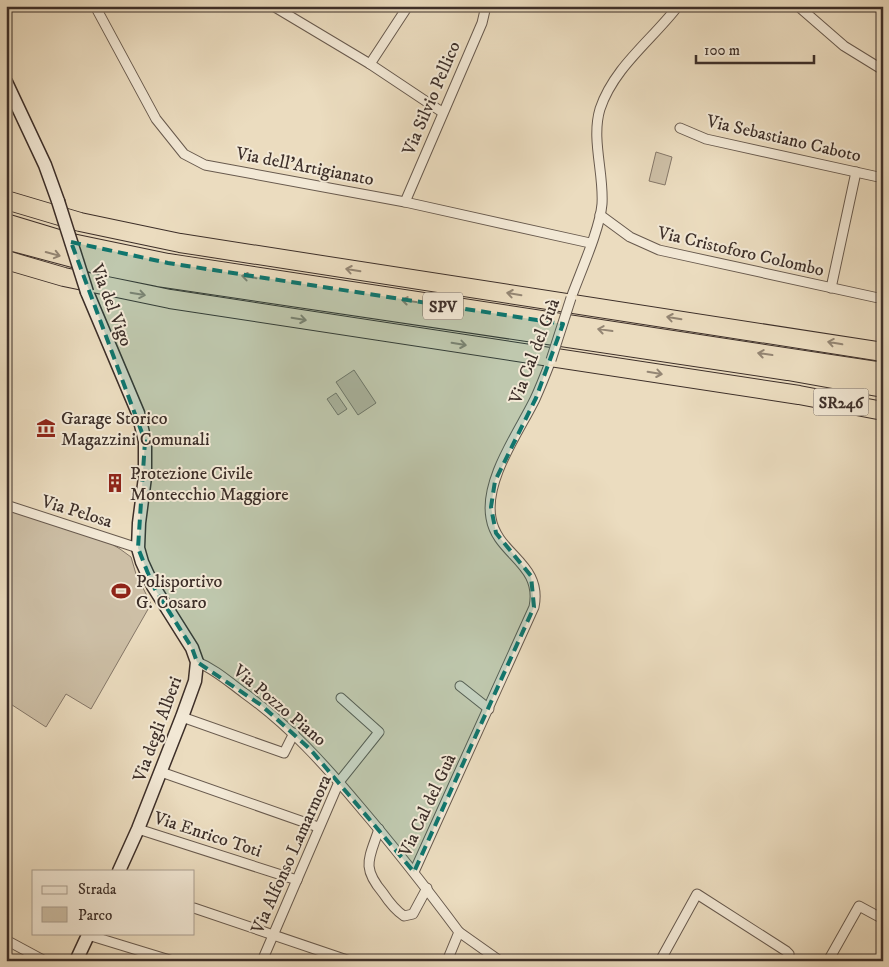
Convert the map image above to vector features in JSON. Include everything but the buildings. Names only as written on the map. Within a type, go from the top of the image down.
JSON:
[{"type":"highway","points":[[6,200],[80,222],[180,243],[803,338],[883,352]]},
{"type":"highway","name":"SPV","points":[[6,223],[88,246],[168,263],[883,372]]},
{"type":"highway","name":"SPV","points":[[6,240],[103,266],[167,279],[788,371],[883,388]]},
{"type":"highway","name":"SR246","points":[[6,260],[83,282],[170,299],[799,395],[883,411]]},
{"type":"highway","points":[[799,395],[883,417]]},
{"type":"street","name":"Via dell'Artigianato","points":[[95,6],[156,119],[184,154],[205,164],[405,202],[590,244]]},
{"type":"street","points":[[273,6],[370,64],[442,112]]},
{"type":"street","points":[[370,64],[408,6]]},
{"type":"street","name":"Via Silvio Pellico","points":[[405,202],[442,112],[482,23],[486,6]]},
{"type":"street","name":"Via Cal del Guà","points":[[500,961],[459,932],[414,872],[528,623],[535,599],[534,584],[528,570],[496,533],[490,516],[492,496],[495,481],[506,455],[536,398],[551,360],[600,215],[602,182],[597,130],[600,109],[614,79],[678,6]]},
{"type":"street","points":[[798,6],[844,46],[883,70]]},
{"type":"street","name":"Via del Vigo","points":[[6,82],[45,165],[87,292],[138,413],[145,442],[145,477],[138,548]]},
{"type":"street","name":"Via Sebastiano Caboto","points":[[680,128],[706,139],[883,178]]},
{"type":"street","points":[[831,288],[856,172]]},
{"type":"street","name":"Via Cristoforo Colombo","points":[[600,215],[630,237],[659,250],[883,299]]},
{"type":"street","name":"Via Pelosa","points":[[6,505],[138,548]]},
{"type":"street","name":"Via degli Alberi","points":[[119,870],[182,717],[195,681],[197,662],[192,648],[153,586],[138,548]]},
{"type":"street","name":"Via Pozzo Piano","points":[[197,662],[209,667],[261,705],[294,733],[339,782],[414,872]]},
{"type":"street","points":[[460,686],[489,709]]},
{"type":"street","name":"Via Alfonso Lamarmora","points":[[262,961],[318,827],[339,782],[379,732],[341,698]]},
{"type":"street","points":[[182,717],[284,753],[294,733]]},
{"type":"street","points":[[160,772],[318,827]]},
{"type":"street","name":"Via Enrico Toti","points":[[138,828],[297,880]]},
{"type":"street","points":[[378,829],[369,860],[369,872],[371,879],[396,910],[404,916],[413,914],[427,888]]},
{"type":"street","points":[[660,961],[697,894],[786,951],[789,954],[785,961]]},
{"type":"street","points":[[828,961],[859,906],[883,919]]},
{"type":"street","points":[[195,908],[350,961]]},
{"type":"street","points":[[447,961],[459,932]]},
{"type":"street","points":[[76,961],[88,934],[173,961]]},
{"type":"street","points":[[6,940],[45,961]]},
{"type":"highlighted area","points":[[71,242],[168,263],[563,324],[536,398],[495,481],[491,507],[496,533],[531,576],[534,607],[414,872],[310,749],[261,705],[197,662],[192,648],[153,586],[138,548],[145,441]]},
{"type":"green space","points":[[656,152],[672,157],[665,185],[649,181]]},
{"type":"green space","points":[[354,370],[376,403],[358,415],[336,382]]},
{"type":"green space","points":[[336,393],[347,409],[338,415],[327,399]]},
{"type":"green space","points":[[6,509],[100,537],[120,549],[131,557],[136,574],[151,604],[91,709],[66,694],[46,727],[6,701]]},
{"type":"place","name":"Garage Storico Magazzini Comunali","points":[[46,428]]},
{"type":"place","name":"Protezione Civile Montecchio Maggiore","points":[[115,483]]},
{"type":"place","name":"Polisportivo G. Cosaro","points":[[121,591]]}]
